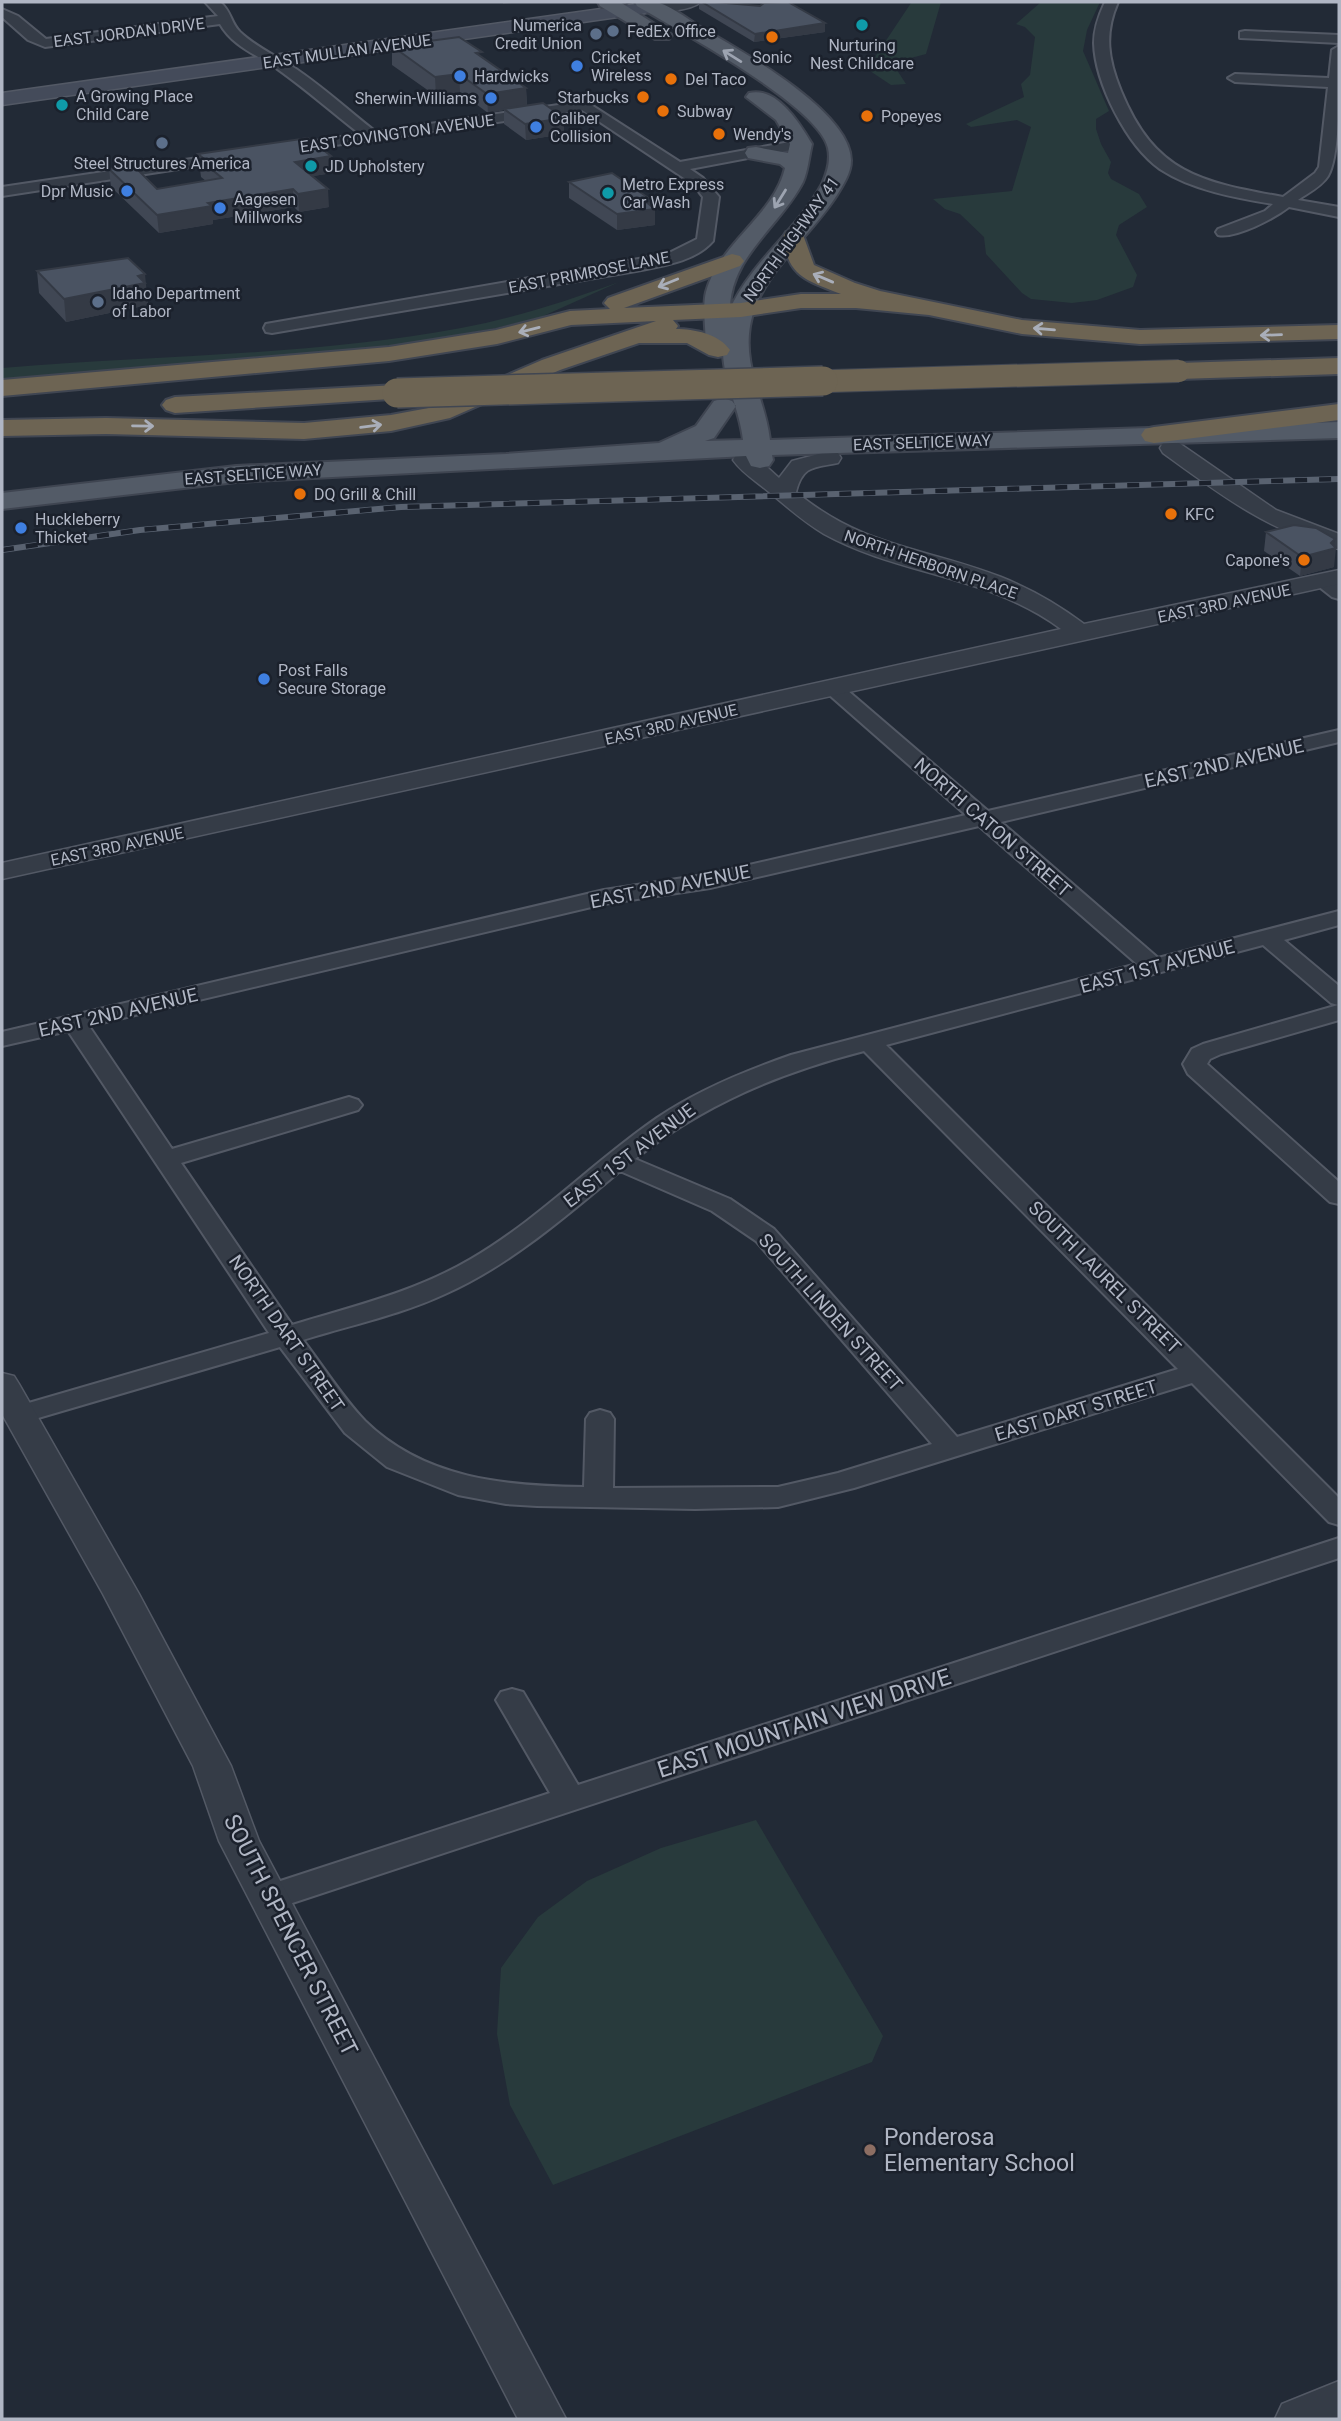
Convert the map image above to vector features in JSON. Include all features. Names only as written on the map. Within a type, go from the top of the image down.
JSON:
[{"type":"highway","points":[[794,237],[797,256],[806,271],[866,294],[1022,327],[1140,337],[1339,332]]},
{"type":"highway","points":[[2,388],[389,355],[497,337],[569,318],[732,261]]},
{"type":"highway","points":[[569,318],[730,310],[801,301],[856,301],[929,308]]},
{"type":"highway","points":[[2,428],[106,426],[304,431],[391,424],[441,412],[551,365],[621,341],[730,310]]},
{"type":"highway","points":[[621,341],[671,335],[691,336],[719,350]]},
{"type":"highway","points":[[2,416],[397,393],[1175,364],[1339,350]]},
{"type":"highway","points":[[2,399],[132,388],[445,374],[1175,364],[1339,366]]},
{"type":"highway","points":[[1162,442],[1339,412]]},
{"type":"main road","name":"EAST MULLAN AVENUE","points":[[2,99],[272,61],[616,7],[649,5]]},
{"type":"main road","points":[[649,5],[775,84],[808,109],[836,141]]},
{"type":"main road","points":[[616,7],[685,50]]},
{"type":"main road","points":[[737,85],[784,116],[804,119],[816,125],[824,139],[836,141]]},
{"type":"main road","points":[[756,153],[787,159],[798,155],[784,116]]},
{"type":"main road","name":"NORTH HIGHWAY 41","points":[[751,447],[723,406],[719,350],[730,310],[794,237],[833,185],[842,161],[836,141]]},
{"type":"main road","name":"NORTH HIGHWAY 41","points":[[751,447],[736,365],[730,310],[718,293],[732,261],[772,212],[793,180],[798,155]]},
{"type":"main road","points":[[652,451],[699,436],[709,427],[723,406]]},
{"type":"main road","name":"EAST SELTICE WAY","points":[[2,500],[236,474],[506,462],[652,451],[751,447],[918,455],[1339,430]]},
{"type":"main road","points":[[751,447],[767,434],[786,442],[827,451]]},
{"type":"main road","name":"EAST SELTICE WAY","points":[[827,451],[1162,442],[1339,441]]},
{"type":"main road","name":"EAST SELTICE WAY","points":[[506,462],[654,463],[751,447]]},
{"type":"street","points":[[212,2],[224,12],[225,19],[235,34],[301,80],[373,137]]},
{"type":"street","name":"EAST MULLAN AVENUE","points":[[649,5],[693,2]]},
{"type":"street","points":[[1111,2],[1099,35],[1104,63],[1119,104],[1150,153],[1167,166],[1199,180],[1339,212]]},
{"type":"street","name":"EAST JORDAN DRIVE","points":[[2,13],[9,15],[38,41],[45,43],[225,19]]},
{"type":"street","points":[[1245,35],[1339,39]]},
{"type":"street","points":[[1224,232],[1261,219],[1288,202],[1314,183],[1326,167],[1339,50]]},
{"type":"street","points":[[1235,78],[1336,83]]},
{"type":"street","name":"EAST COVINGTON AVENUE","points":[[270,152],[585,105]]},
{"type":"street","name":"EAST PRIMROSE LANE","points":[[272,328],[627,267],[694,248],[707,237],[710,197],[704,187],[585,105]]},
{"type":"street","points":[[678,167],[756,153]]},
{"type":"street","points":[[2,192],[246,155]]},
{"type":"street","points":[[1162,442],[1268,515],[1339,542]]},
{"type":"street","name":"NORTH HERBORN PLACE","points":[[751,447],[760,476],[785,492],[810,515],[840,533],[878,548],[992,582],[1049,609],[1080,632]]},
{"type":"street","points":[[785,492],[789,474],[798,466],[827,451]]},
{"type":"street","name":"EAST 3RD AVENUE","points":[[2,871],[1080,632],[1334,584]]},
{"type":"street","name":"NORTH CATON STREET","points":[[833,688],[1154,967]]},
{"type":"street","name":"EAST 2ND AVENUE","points":[[2,1039],[604,897],[710,881],[1339,736]]},
{"type":"street","name":"EAST 1ST AVENUE","points":[[10,1400],[286,1337],[407,1299],[452,1281],[514,1243],[668,1122],[732,1086],[800,1060],[1339,918]]},
{"type":"street","points":[[1267,937],[1339,998]]},
{"type":"street","points":[[1339,1013],[1212,1049],[1201,1054],[1195,1064],[1196,1069],[1339,1196]]},
{"type":"street","name":"NORTH DART STREET","points":[[74,1022],[286,1337],[355,1427],[380,1448],[408,1465],[438,1478],[483,1491],[537,1496],[721,1499],[778,1497],[953,1449]]},
{"type":"street","name":"SOUTH LAUREL STREET","points":[[869,1042],[1339,1515]]},
{"type":"street","points":[[167,1159],[349,1105]]},
{"type":"street","name":"SOUTH LINDEN STREET","points":[[617,1161],[721,1205],[765,1235],[953,1449]]},
{"type":"street","name":"EAST DART STREET","points":[[953,1449],[1199,1372]]},
{"type":"street","name":"SOUTH SPENCER STREET","points":[[10,1400],[121,1594],[212,1766],[239,1841],[542,2419]]},
{"type":"street","points":[[598,1498],[600,1419]]},
{"type":"street","name":"EAST MOUNTAIN VIEW DRIVE","points":[[268,1898],[1339,1548]]},
{"type":"street","points":[[512,1700],[570,1799]]},
{"type":"street","points":[[1299,2419],[1339,2402]]},
{"type":"shaded area","points":[[941,2],[926,54],[907,59],[895,67],[906,84],[891,85],[867,69],[911,3]]},
{"type":"shaded area","points":[[1041,2],[1100,2],[1087,30],[1083,51],[1109,111],[1096,119],[1096,129],[1111,162],[1108,173],[1111,179],[1139,194],[1147,207],[1119,225],[1116,235],[1137,275],[1133,287],[1097,300],[1072,303],[1031,299],[1022,293],[986,254],[984,237],[960,214],[945,209],[933,199],[1012,191],[1031,127],[1017,120],[971,127],[966,124],[1024,97],[1021,84],[1030,75],[1035,37],[1025,27],[1016,24]]},
{"type":"shaded area","points":[[619,282],[541,317],[496,328],[388,347],[2,381],[2,368],[290,350],[461,328],[560,302]]},
{"type":"shaded area","points":[[756,1820],[883,2036],[872,2062],[553,2185],[510,2105],[497,2034],[501,1968],[538,1917],[587,1881],[661,1848]]},
{"type":"building","points":[[702,2],[760,6],[764,3],[788,2],[825,23],[755,34]]},
{"type":"building","points":[[459,37],[482,52],[476,53],[526,88],[487,94],[459,74],[435,77],[392,46]]},
{"type":"building","points":[[543,103],[564,118],[525,124],[504,109]]},
{"type":"building","points":[[308,138],[331,156],[295,162],[328,189],[298,194],[293,189],[208,203],[212,206],[157,215],[109,169],[134,166],[157,189],[222,178],[199,159],[203,158],[198,154]]},
{"type":"building","points":[[612,173],[653,201],[646,202],[655,209],[617,214],[569,182]]},
{"type":"building","points":[[128,258],[145,274],[138,276],[145,283],[64,299],[37,271]]},
{"type":"building","points":[[1294,525],[1316,528],[1335,539],[1331,543],[1336,548],[1302,557],[1266,532]]},
{"type":"railway","points":[[2,550],[140,530],[401,507],[1339,479]]},
{"type":"place","name":"Nurturing Nest Childcare","points":[[862,25]]},
{"type":"place","name":"FedEx Office","points":[[613,31]]},
{"type":"place","name":"Numerica Credit Union","points":[[596,34]]},
{"type":"place","name":"Sonic","points":[[772,37]]},
{"type":"place","name":"Cricket Wireless","points":[[577,66]]},
{"type":"place","name":"Hardwicks","points":[[460,76]]},
{"type":"place","name":"Del Taco","points":[[671,79]]},
{"type":"place","name":"Starbucks","points":[[643,97]]},
{"type":"place","name":"Sherwin-Williams","points":[[491,98]]},
{"type":"place","name":"A Growing Place Child Care","points":[[62,105]]},
{"type":"place","name":"Subway","points":[[663,111]]},
{"type":"place","name":"Popeyes","points":[[867,116]]},
{"type":"place","name":"Caliber Collision","points":[[536,127]]},
{"type":"place","name":"Wendy's","points":[[719,134]]},
{"type":"place","name":"Steel Structures America","points":[[162,143]]},
{"type":"place","name":"JD Upholstery","points":[[311,166]]},
{"type":"place","name":"Dpr Music","points":[[127,191]]},
{"type":"place","name":"Metro Express Car Wash","points":[[608,193]]},
{"type":"place","name":"Aagesen Millworks","points":[[220,208]]},
{"type":"place","name":"Idaho Department of Labor","points":[[98,302]]},
{"type":"place","name":"DQ Grill & Chill","points":[[300,494]]},
{"type":"place","name":"KFC","points":[[1171,514]]},
{"type":"place","name":"Huckleberry Thicket","points":[[21,528]]},
{"type":"place","name":"Capone's","points":[[1304,560]]},
{"type":"place","name":"Post Falls Secure Storage","points":[[264,679]]},
{"type":"place","name":"Ponderosa Elementary School","points":[[870,2150]]}]
